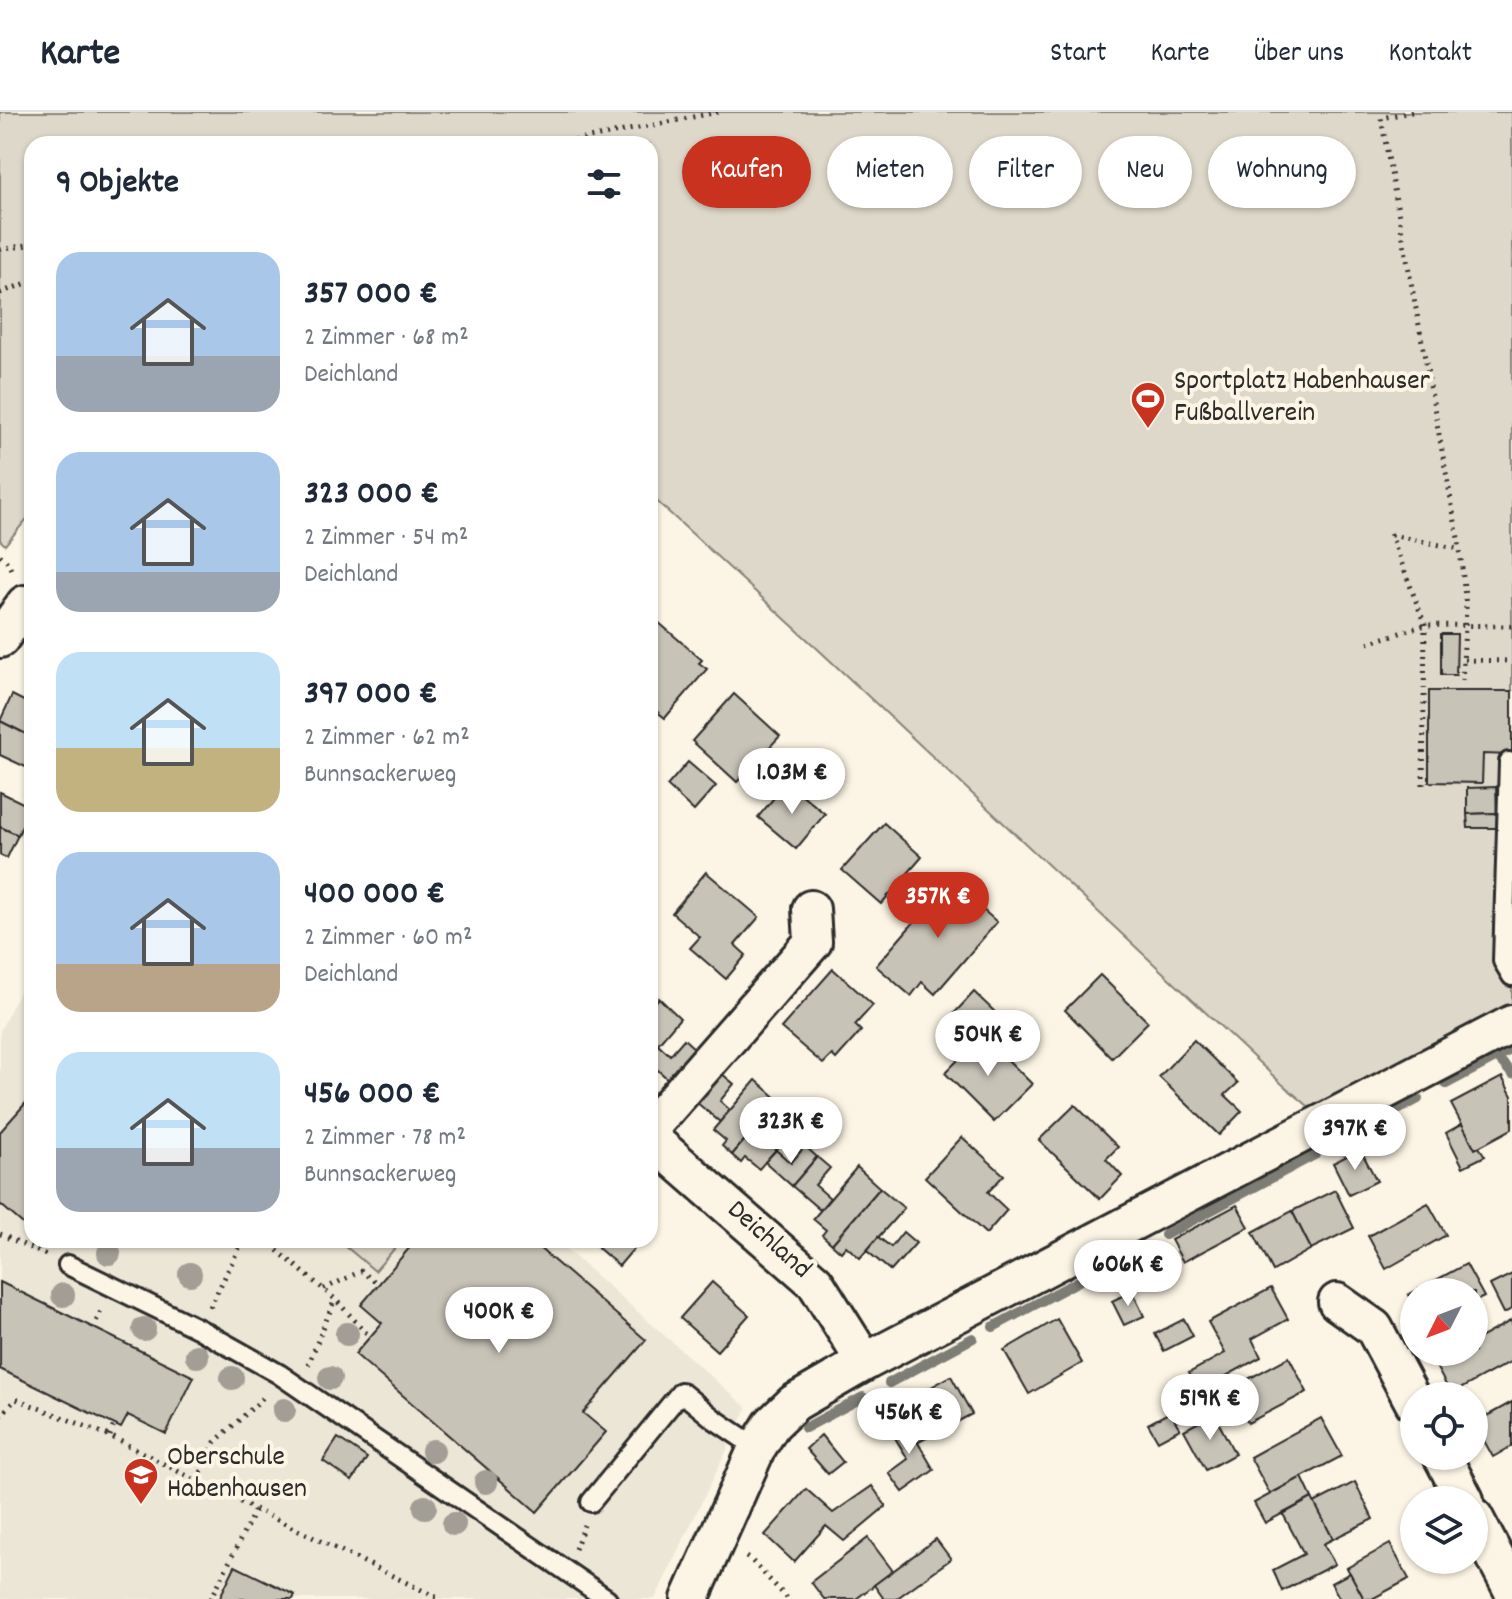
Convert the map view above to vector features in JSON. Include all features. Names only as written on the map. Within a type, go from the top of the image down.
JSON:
[{"type":"street","points":[[0,639],[24,605]]},
{"type":"street","points":[[658,1119],[813,942],[811,909]]},
{"type":"street","points":[[690,1599],[757,1448],[772,1424],[794,1403],[865,1362],[1512,1024]]},
{"type":"street","name":"Deichland","points":[[658,1145],[815,1282],[865,1362]]},
{"type":"street","points":[[1337,1302],[1374,1328],[1403,1382]]},
{"type":"street","points":[[1488,1544],[1512,1589]]},
{"type":"lane","points":[[1509,762],[1503,961],[1512,976]]},
{"type":"lane","points":[[68,1265],[199,1329],[279,1374],[607,1599]]},
{"type":"lane","points":[[591,1502],[681,1392],[757,1448]]},
{"type":"path","points":[[599,136],[718,112]]},
{"type":"path","points":[[1412,112],[1381,118],[1460,549],[1466,607],[1462,682]]},
{"type":"path","points":[[0,250],[24,246]]},
{"type":"path","points":[[0,293],[24,284]]},
{"type":"path","points":[[1423,785],[1425,625],[1391,535],[1460,549]]},
{"type":"path","points":[[1368,643],[1425,625],[1512,626]]},
{"type":"path","points":[[1464,660],[1512,661]]},
{"type":"path","points":[[199,1329],[239,1248]]},
{"type":"path","points":[[274,1248],[335,1299],[370,1337]]},
{"type":"path","points":[[324,1290],[361,1271],[378,1284]]},
{"type":"path","points":[[298,1388],[335,1299]]},
{"type":"path","points":[[197,1481],[215,1442],[260,1401],[279,1374]]},
{"type":"path","points":[[0,1416],[16,1399],[110,1436],[440,1599]]},
{"type":"path","points":[[110,1436],[114,1424]]},
{"type":"path","points":[[568,1571],[591,1502]]},
{"type":"path","points":[[211,1599],[255,1510]]},
{"type":"path","points":[[716,1540],[752,1561],[788,1599]]},
{"type":"shaded area","name":"Sportplatz Habenhauser Fußballverein","points":[[0,112],[1512,112],[1512,1005],[1314,1111],[658,502],[658,136],[24,136],[24,522],[5,545],[0,540]]},
{"type":"shaded area","points":[[24,982],[24,1248],[565,1248],[747,1408],[655,1599],[0,1599],[0,1031]]},
{"type":"shaded area","points":[[348,1248],[395,1248],[375,1271]]},
{"type":"building","points":[[658,622],[702,660],[699,663],[707,669],[665,718],[658,712]]},
{"type":"building","points":[[1441,634],[1457,634],[1456,675],[1441,675]]},
{"type":"building","points":[[1429,691],[1512,691],[1512,755],[1483,754],[1482,783],[1429,782]]},
{"type":"building","points":[[734,694],[780,736],[737,782],[692,741]]},
{"type":"building","points":[[12,695],[24,701],[24,733],[0,721]]},
{"type":"building","points":[[0,721],[24,733],[24,766],[0,755]]},
{"type":"building","points":[[688,762],[716,786],[694,811],[667,786]]},
{"type":"building","points":[[787,782],[825,814],[796,849],[758,817]]},
{"type":"building","points":[[1496,787],[1497,813],[1467,814],[1467,788]]},
{"type":"building","points":[[0,792],[24,804],[24,822],[18,835],[0,827]]},
{"type":"building","points":[[1497,813],[1496,828],[1468,828],[1467,814]]},
{"type":"building","points":[[884,823],[922,857],[881,904],[842,870]]},
{"type":"building","points":[[0,827],[18,835],[7,858],[0,855]]},
{"type":"building","points":[[706,872],[759,917],[735,945],[746,955],[726,979],[690,948],[700,937],[672,913]]},
{"type":"building","points":[[953,877],[979,899],[975,903],[997,922],[935,994],[922,982],[911,996],[876,966]]},
{"type":"building","points":[[833,969],[873,1005],[855,1025],[861,1031],[836,1059],[832,1055],[823,1064],[781,1028]]},
{"type":"building","points":[[1100,975],[1148,1022],[1112,1058],[1065,1010]]},
{"type":"building","points":[[974,992],[997,1014],[971,1041],[949,1019]]},
{"type":"building","points":[[658,999],[680,1018],[658,1044]]},
{"type":"building","points":[[983,1035],[1032,1084],[994,1122],[945,1073]]},
{"type":"building","points":[[684,1039],[696,1050],[669,1080],[658,1070],[658,1044],[670,1055]]},
{"type":"building","points":[[1194,1040],[1238,1083],[1225,1095],[1242,1111],[1219,1135],[1159,1077]]},
{"type":"building","points":[[721,1073],[734,1084],[720,1101],[730,1110],[720,1122],[696,1102]]},
{"type":"building","points":[[1502,1077],[1512,1096],[1512,1129],[1475,1149],[1451,1104]]},
{"type":"building","points":[[756,1080],[779,1100],[732,1155],[722,1146],[726,1141],[713,1130]]},
{"type":"building","points":[[779,1100],[802,1120],[759,1169],[745,1158],[741,1163],[732,1155]]},
{"type":"building","points":[[24,1105],[24,1225],[0,1204],[0,1132]]},
{"type":"building","points":[[1075,1105],[1118,1147],[1106,1159],[1122,1176],[1100,1199],[1039,1140]]},
{"type":"building","points":[[1462,1124],[1475,1149],[1479,1147],[1485,1156],[1463,1167],[1446,1133]]},
{"type":"building","points":[[962,1137],[1004,1175],[988,1192],[1007,1210],[986,1234],[925,1177]]},
{"type":"building","points":[[805,1146],[817,1157],[792,1186],[765,1162],[776,1150],[791,1163]]},
{"type":"building","points":[[1360,1149],[1377,1181],[1349,1195],[1333,1163]]},
{"type":"building","points":[[817,1157],[830,1168],[815,1185],[830,1198],[820,1210],[792,1186]]},
{"type":"building","points":[[857,1167],[880,1188],[832,1244],[822,1235],[826,1230],[813,1219]]},
{"type":"building","points":[[880,1188],[904,1208],[860,1258],[846,1246],[841,1252],[832,1244]]},
{"type":"building","points":[[1335,1190],[1354,1228],[1311,1249],[1292,1211]]},
{"type":"building","points":[[1428,1203],[1446,1235],[1386,1269],[1368,1236]]},
{"type":"building","points":[[1237,1205],[1249,1227],[1183,1262],[1171,1240]]},
{"type":"building","points":[[1292,1211],[1311,1249],[1273,1271],[1253,1232]]},
{"type":"building","points":[[903,1232],[916,1243],[891,1271],[867,1251],[878,1237],[891,1247]]},
{"type":"building","points":[[409,1248],[539,1248],[646,1340],[583,1413],[606,1432],[537,1512],[355,1354],[382,1323],[361,1305]]},
{"type":"building","points":[[598,1248],[634,1248],[619,1266]]},
{"type":"building","points":[[1466,1264],[1474,1278],[1440,1278]]},
{"type":"building","points":[[1512,1274],[1512,1309],[1504,1313],[1490,1285]]},
{"type":"building","points":[[0,1282],[194,1377],[166,1434],[128,1415],[121,1428],[0,1369]]},
{"type":"building","points":[[712,1282],[749,1315],[717,1351],[680,1318]]},
{"type":"building","points":[[1271,1288],[1288,1319],[1252,1339],[1261,1357],[1199,1391],[1189,1373],[1225,1353],[1208,1322]]},
{"type":"building","points":[[1132,1291],[1144,1316],[1124,1325],[1112,1301]]},
{"type":"building","points":[[1057,1319],[1082,1363],[1029,1394],[1004,1350]]},
{"type":"building","points":[[1184,1319],[1193,1336],[1164,1351],[1155,1334]]},
{"type":"building","points":[[1512,1320],[1512,1361],[1473,1382],[1444,1382],[1436,1366],[1488,1366],[1488,1333]]},
{"type":"building","points":[[1289,1357],[1307,1392],[1248,1423],[1240,1410],[1232,1408],[1224,1392]]},
{"type":"building","points":[[951,1376],[972,1414],[917,1443],[897,1406]]},
{"type":"building","points":[[1228,1400],[1232,1408],[1240,1410],[1244,1417],[1233,1422],[1222,1404]]},
{"type":"building","points":[[1512,1402],[1512,1446],[1493,1457],[1488,1448],[1488,1415]]},
{"type":"building","points":[[1170,1412],[1180,1429],[1158,1441],[1148,1424]]},
{"type":"building","points":[[901,1414],[934,1470],[903,1492],[889,1473],[908,1459],[886,1423]]},
{"type":"building","points":[[1214,1414],[1235,1454],[1206,1470],[1184,1430]]},
{"type":"building","points":[[1321,1418],[1342,1456],[1270,1494],[1250,1457]]},
{"type":"building","points":[[821,1435],[843,1462],[828,1474],[806,1449]]},
{"type":"building","points":[[338,1438],[367,1458],[352,1481],[323,1461]]},
{"type":"building","points":[[1302,1477],[1312,1498],[1265,1523],[1254,1503]]},
{"type":"building","points":[[1355,1482],[1373,1519],[1333,1539],[1314,1503]]},
{"type":"building","points":[[872,1486],[886,1506],[844,1541],[826,1526],[794,1562],[765,1535],[806,1489],[833,1513]]},
{"type":"building","points":[[1312,1498],[1333,1539],[1323,1544],[1335,1564],[1282,1591],[1273,1570],[1304,1554],[1283,1514]]},
{"type":"building","points":[[868,1538],[893,1571],[856,1599],[824,1599],[811,1582]]},
{"type":"building","points":[[936,1539],[951,1559],[896,1599],[884,1599],[874,1585]]},
{"type":"building","points":[[1390,1544],[1400,1562],[1400,1574],[1406,1574],[1409,1579],[1372,1599],[1364,1599],[1347,1568]]},
{"type":"building","points":[[235,1566],[295,1595],[293,1599],[219,1599]]},
{"type":"building","points":[[1350,1573],[1364,1599],[1340,1599],[1331,1583]]},
{"type":"waterway","points":[[1446,1084],[1512,1049]]},
{"type":"waterway","points":[[1497,1057],[1512,1074]]},
{"type":"waterway","points":[[1336,1143],[1418,1099]]},
{"type":"waterway","points":[[1165,1235],[1316,1154]]},
{"type":"waterway","points":[[993,1327],[1129,1254]]},
{"type":"waterway","points":[[889,1383],[973,1338]]},
{"type":"waterway","points":[[805,1428],[863,1397]]},
{"type":"place","name":"Sportplatz Habenhauser Fußballverein","points":[[1148,430]]},
{"type":"place","name":"Oberschule Habenhausen","points":[[141,1506]]}]
